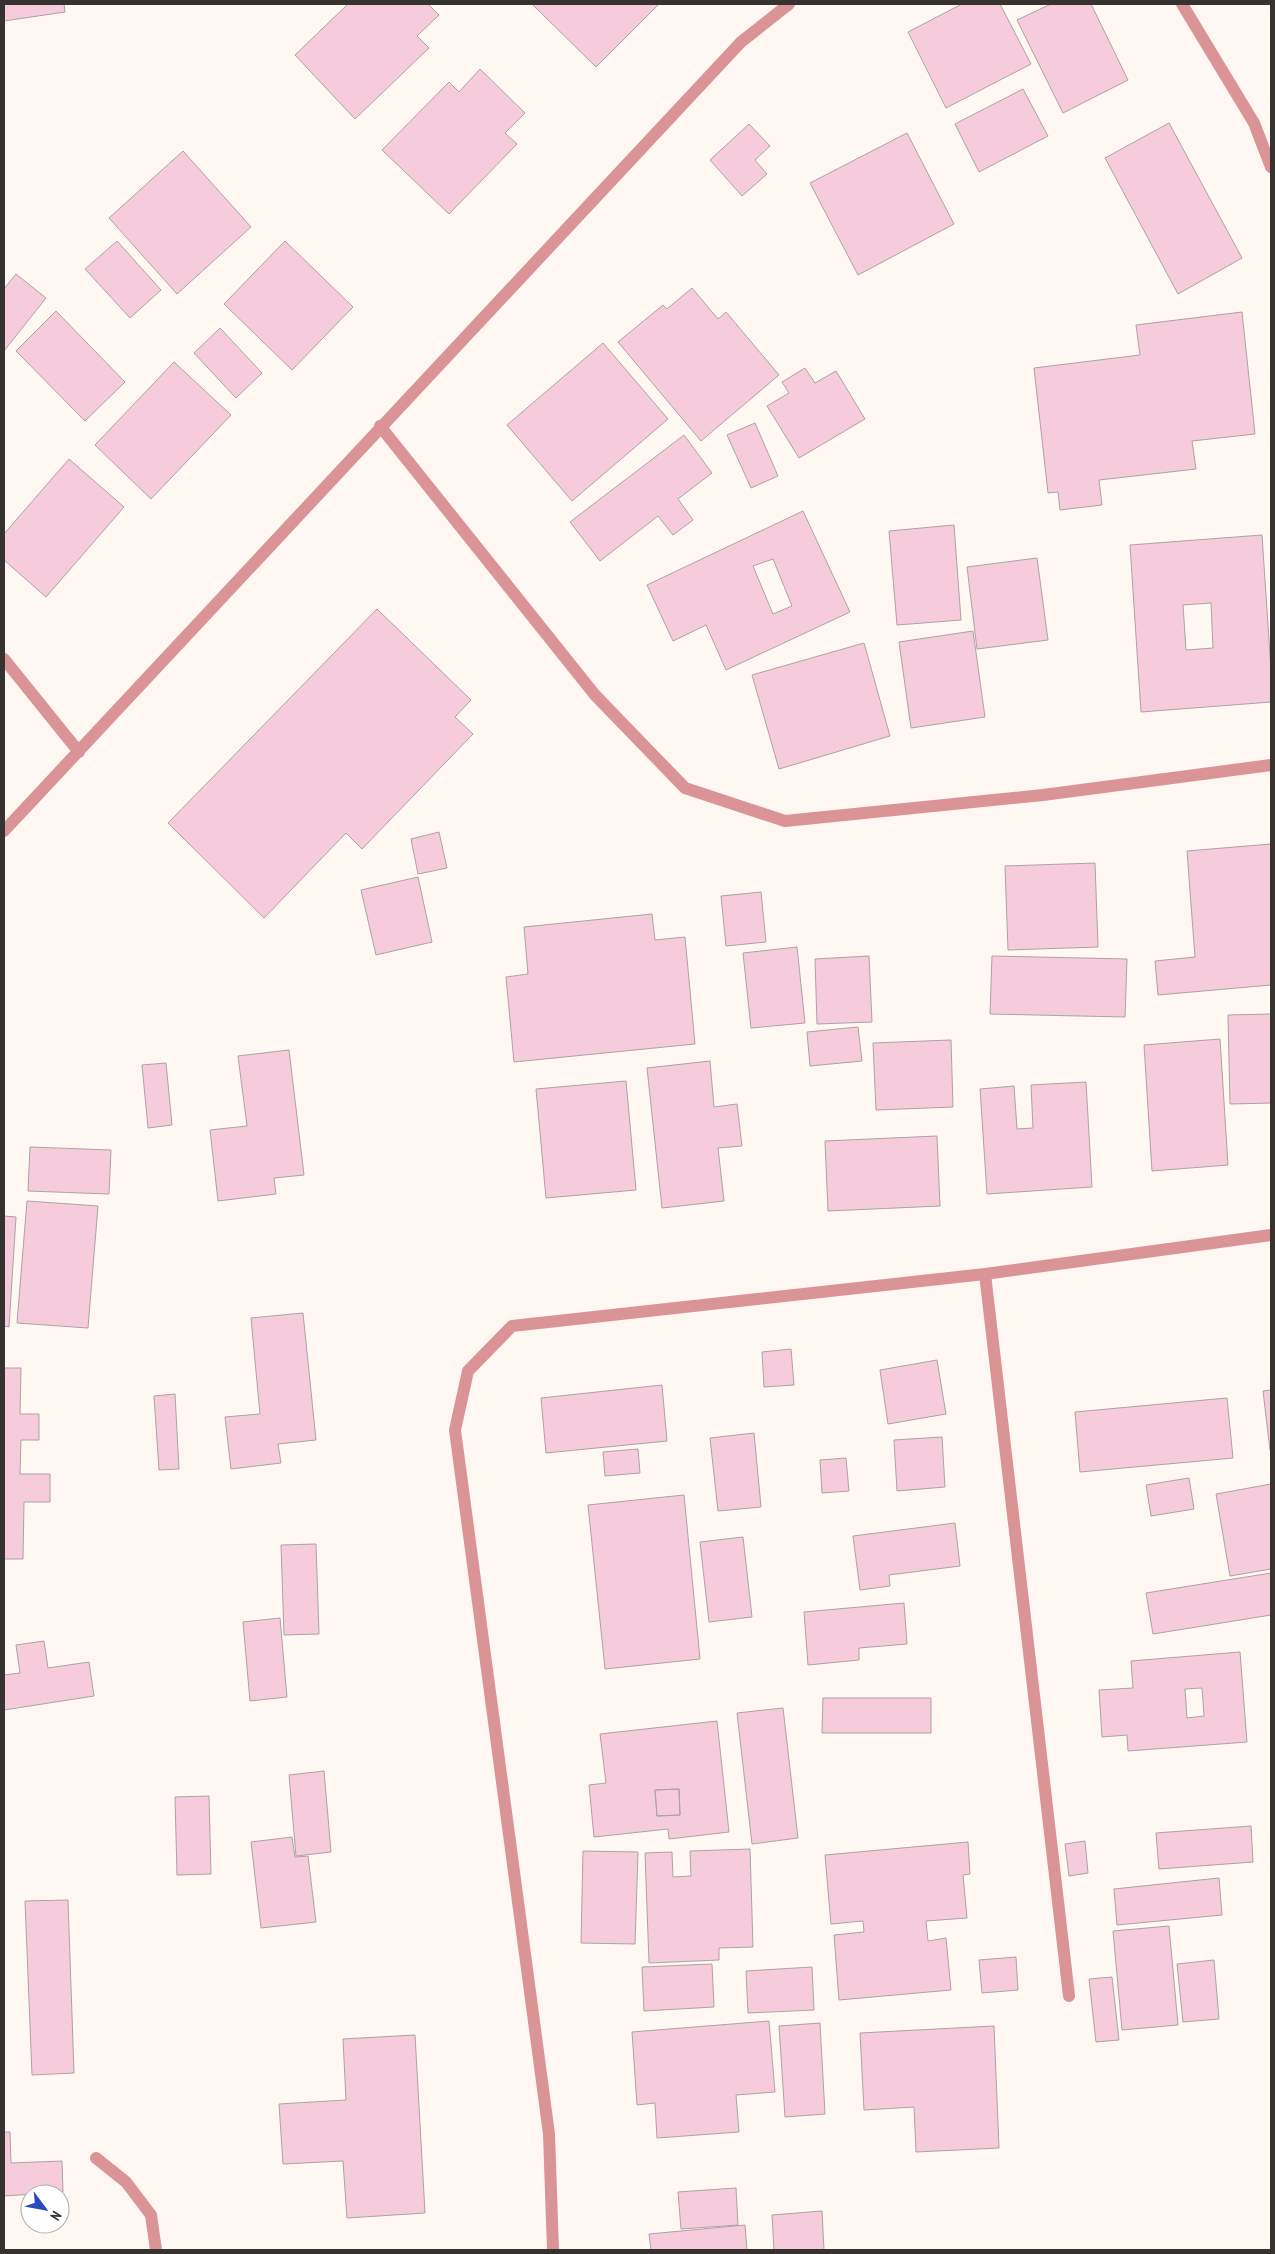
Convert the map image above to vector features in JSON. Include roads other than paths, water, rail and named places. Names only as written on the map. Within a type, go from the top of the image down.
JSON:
[{"type":"street","points":[[4,831],[740,42],[789,4]]},
{"type":"street","points":[[1182,4],[1254,123],[1271,167]]},
{"type":"street","points":[[380,426],[595,695],[685,788],[785,821],[1043,795],[1271,765]]},
{"type":"street","points":[[4,659],[79,752]]},
{"type":"street","points":[[553,2250],[549,2134],[455,1430],[468,1372],[512,1326],[985,1274],[1271,1236]]},
{"type":"street","points":[[985,1274],[1069,1996]]},
{"type":"street","points":[[96,2158],[126,2182],[151,2215],[156,2250]]}]
